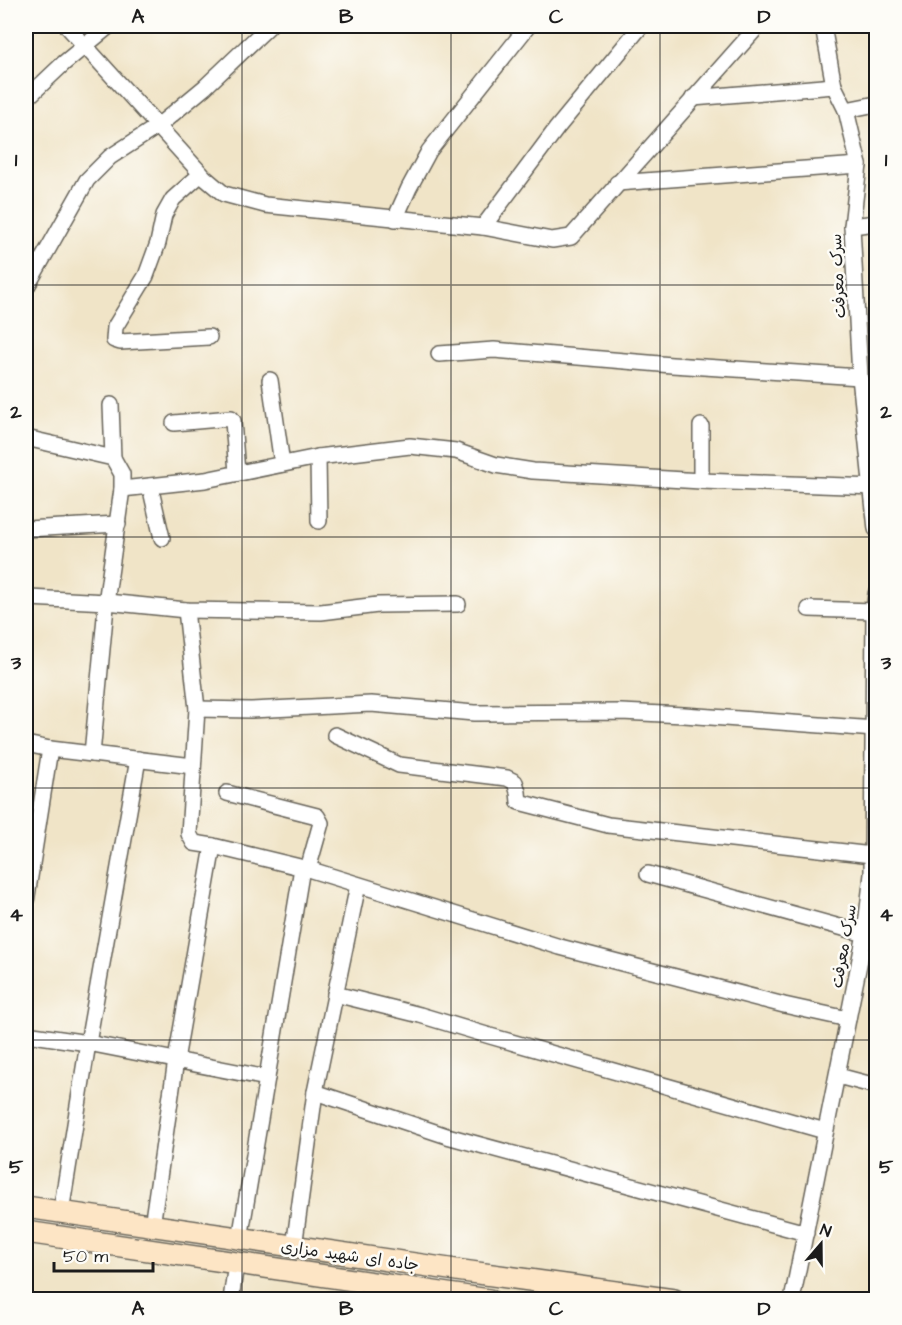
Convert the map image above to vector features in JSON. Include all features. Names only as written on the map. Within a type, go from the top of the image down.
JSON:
[{"type":"main road","name":"جاده ای شهید مزاری","points":[[26,1207],[463,1272],[674,1299]]},
{"type":"main road","points":[[26,1232],[489,1299]]},
{"type":"street","points":[[67,26],[201,174],[224,194],[265,205],[483,227],[552,240],[572,237],[617,183],[758,26]]},
{"type":"street","points":[[26,99],[109,26]]},
{"type":"street","points":[[26,288],[87,180],[110,157],[158,126],[205,87],[269,26]]},
{"type":"street","points":[[395,219],[429,151],[528,26]]},
{"type":"street","points":[[483,227],[558,128],[640,26]]},
{"type":"street","name":"سرک معرفت","points":[[823,26],[834,86],[846,110],[859,165],[852,226],[860,377],[875,487],[876,529]]},
{"type":"street","points":[[693,98],[834,86]]},
{"type":"street","points":[[846,110],[876,104]]},
{"type":"street","points":[[617,183],[859,165]]},
{"type":"street","points":[[201,174],[173,199],[164,215],[158,243],[146,276],[115,327],[113,336],[114,340],[120,342],[209,337]]},
{"type":"street","points":[[852,226],[876,223]]},
{"type":"street","points":[[439,354],[494,350],[672,365],[860,377]]},
{"type":"street","points":[[270,380],[282,464]]},
{"type":"street","points":[[92,754],[107,602],[122,489],[122,474],[113,458],[111,405]]},
{"type":"street","points":[[174,423],[231,418],[237,473]]},
{"type":"street","points":[[701,426],[701,481]]},
{"type":"street","points":[[26,438],[113,458]]},
{"type":"street","points":[[122,489],[205,480],[318,457],[410,446],[456,451],[496,465],[533,471],[701,481],[875,487]]},
{"type":"street","points":[[318,457],[319,521]]},
{"type":"street","points":[[150,486],[162,538]]},
{"type":"street","points":[[26,529],[118,524]]},
{"type":"street","name":"سرک معرفت","points":[[792,1299],[848,1019],[871,936],[876,594]]},
{"type":"street","points":[[29,598],[107,602],[186,610],[321,612],[378,605],[458,604]]},
{"type":"street","points":[[809,609],[874,611]]},
{"type":"street","points":[[186,610],[197,709],[189,834],[194,843],[305,869],[560,947],[784,1005],[848,1019]]},
{"type":"street","points":[[197,709],[251,710],[371,704],[474,713],[621,712],[684,715],[875,729]]},
{"type":"street","points":[[334,735],[399,765],[507,778],[515,782],[519,802],[608,825],[873,855]]},
{"type":"street","points":[[26,744],[50,749],[194,766]]},
{"type":"street","points":[[26,902],[50,749]]},
{"type":"street","points":[[61,1212],[138,759]]},
{"type":"street","points":[[227,793],[317,816],[321,823],[305,869],[240,1239]]},
{"type":"street","points":[[152,1226],[176,1060],[213,846]]},
{"type":"street","points":[[648,874],[871,936]]},
{"type":"street","points":[[294,1246],[315,1092],[358,885]]},
{"type":"street","points":[[335,993],[420,1014],[825,1131]]},
{"type":"street","points":[[26,1034],[88,1043],[267,1078]]},
{"type":"street","points":[[838,1076],[876,1086]]},
{"type":"street","points":[[315,1092],[447,1136],[806,1233]]},
{"type":"street","points":[[231,1299],[236,1263]]}]
